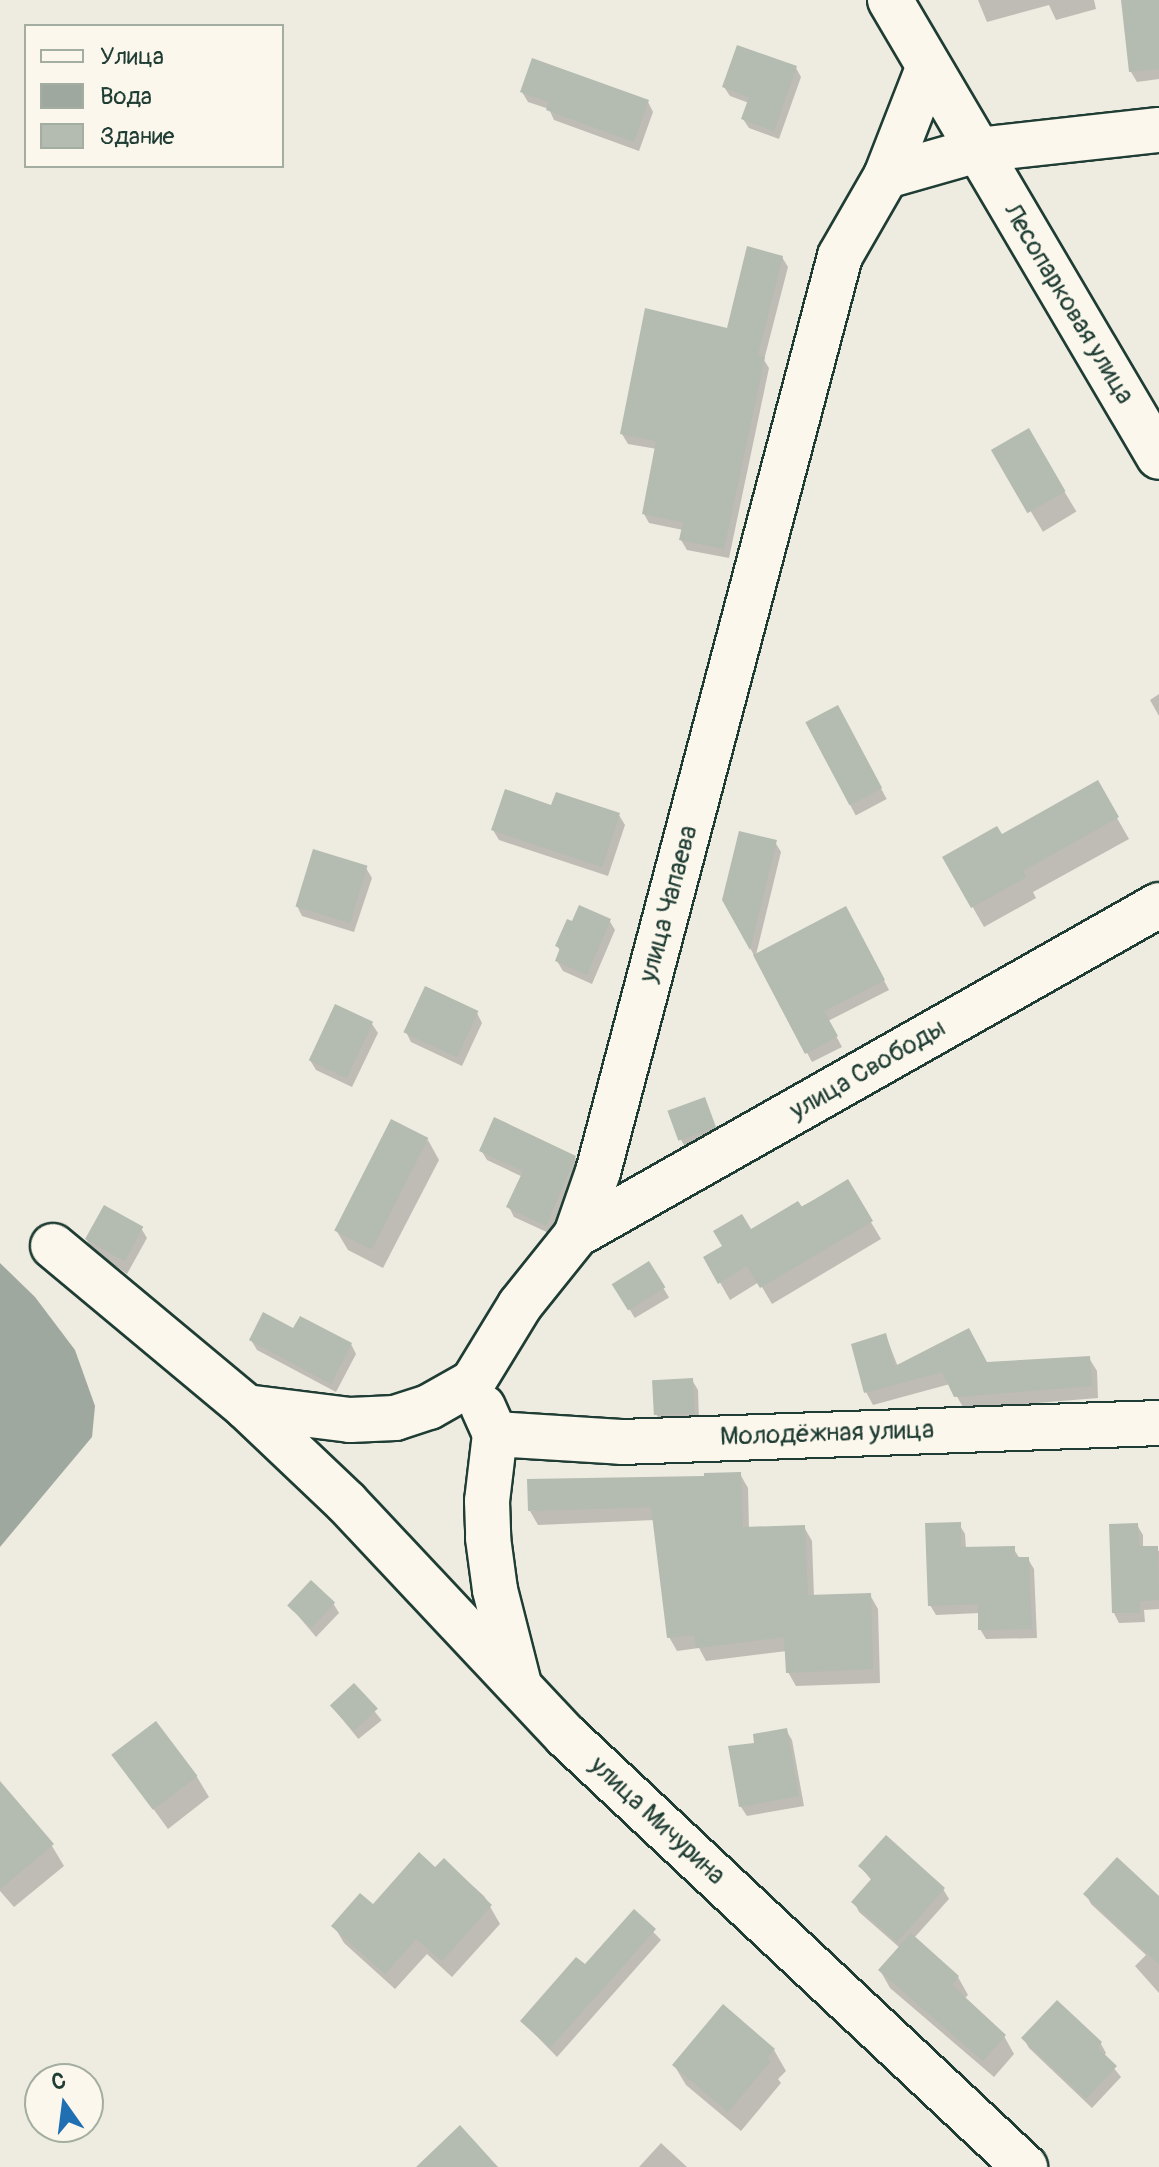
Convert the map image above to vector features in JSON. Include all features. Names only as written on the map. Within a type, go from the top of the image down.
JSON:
[{"type":"street","name":"Лесопарковая улица","points":[[890,0],[1159,457]]},
{"type":"street","name":"улица Чапаева","points":[[246,1407],[350,1420],[395,1418],[429,1407],[473,1382],[520,1305],[576,1235],[598,1172],[840,256],[886,176],[928,68]]},
{"type":"street","points":[[886,176],[977,150],[1159,130]]},
{"type":"street","name":"улица Свободы","points":[[576,1235],[1159,905]]},
{"type":"street","points":[[53,1246],[246,1407],[347,1503],[520,1687]]},
{"type":"street","name":"улица Мичурина","points":[[473,1382],[495,1434],[487,1501],[488,1538],[506,1642],[520,1687],[566,1736],[1025,2167]]},
{"type":"street","name":"Молодёжная улица","points":[[495,1434],[621,1442],[1159,1423]]},
{"type":"water","points":[[0,1263],[35,1297],[75,1350],[95,1406],[92,1437],[0,1547]]},
{"type":"building","points":[[1121,0],[1159,0],[1159,69],[1129,72]]},
{"type":"building","points":[[737,45],[797,66],[774,131],[741,119],[749,97],[722,87]]},
{"type":"building","points":[[532,58],[649,100],[634,142],[546,110],[549,102],[520,92]]},
{"type":"building","points":[[747,246],[783,256],[758,355],[765,357],[724,549],[679,540],[683,522],[642,514],[656,441],[620,434],[645,308],[727,328]]},
{"type":"building","points":[[1029,428],[1066,491],[1027,513],[991,450]]},
{"type":"building","points":[[838,705],[882,788],[849,805],[805,722]]},
{"type":"building","points":[[1098,780],[1119,817],[1023,871],[1026,877],[971,908],[942,857],[997,826],[1002,834]]},
{"type":"building","points":[[505,789],[551,805],[556,792],[620,813],[602,867],[491,830]]},
{"type":"building","points":[[739,831],[777,840],[750,950],[722,900]]},
{"type":"building","points":[[313,849],[368,866],[350,923],[295,906]]},
{"type":"building","points":[[579,905],[611,919],[587,975],[555,961],[560,948],[555,946],[567,919],[572,921]]},
{"type":"building","points":[[846,906],[885,980],[824,1011],[838,1036],[805,1054],[753,955]]},
{"type":"building","points":[[425,986],[478,1011],[457,1057],[403,1032]]},
{"type":"building","points":[[335,1004],[373,1022],[347,1078],[309,1060]]},
{"type":"building","points":[[705,1097],[716,1127],[678,1141],[667,1111]]},
{"type":"building","points":[[494,1117],[576,1156],[546,1226],[506,1207],[523,1171],[479,1151]]},
{"type":"building","points":[[391,1119],[428,1138],[372,1249],[334,1230]]},
{"type":"building","points":[[848,1179],[873,1221],[760,1288],[747,1266],[718,1284],[703,1257],[722,1246],[713,1231],[742,1214],[751,1229],[798,1201],[802,1207]]},
{"type":"building","points":[[104,1205],[143,1227],[124,1261],[85,1239]]},
{"type":"building","points":[[649,1261],[665,1287],[628,1311],[612,1284]]},
{"type":"building","points":[[263,1312],[293,1328],[300,1316],[352,1343],[331,1384],[249,1340]]},
{"type":"building","points":[[969,1328],[987,1362],[1090,1356],[1092,1386],[954,1397],[942,1372],[864,1393],[851,1344],[886,1333],[895,1366]]},
{"type":"building","points":[[693,1378],[695,1413],[654,1415],[652,1380]]},
{"type":"building","points":[[741,1472],[743,1527],[805,1525],[808,1595],[871,1593],[873,1669],[786,1673],[784,1637],[696,1648],[694,1635],[667,1638],[651,1507],[528,1511],[527,1479],[704,1476],[704,1473]]},
{"type":"building","points":[[961,1522],[961,1547],[1015,1546],[1015,1557],[1029,1557],[1032,1629],[978,1630],[978,1604],[928,1606],[925,1523]]},
{"type":"building","points":[[1138,1523],[1139,1546],[1158,1546],[1159,1600],[1140,1601],[1140,1613],[1112,1613],[1109,1524]]},
{"type":"building","points":[[311,1580],[335,1603],[311,1628],[287,1606]]},
{"type":"building","points":[[354,1683],[378,1709],[354,1731],[330,1706]]},
{"type":"building","points":[[156,1721],[198,1776],[153,1810],[111,1755]]},
{"type":"building","points":[[787,1728],[799,1796],[739,1807],[728,1746],[754,1743],[753,1734]]},
{"type":"building","points":[[0,1781],[54,1844],[0,1889]]},
{"type":"building","points":[[886,1835],[945,1888],[897,1942],[851,1902],[872,1878],[858,1866]]},
{"type":"building","points":[[419,1852],[435,1867],[444,1858],[492,1905],[442,1961],[416,1939],[385,1974],[331,1926],[360,1893],[373,1904]]},
{"type":"building","points":[[1117,1857],[1159,1896],[1159,1964],[1083,1894]]},
{"type":"building","points":[[634,1909],[656,1929],[550,2048],[520,2021],[576,1957],[585,1964]]},
{"type":"building","points":[[911,1933],[959,1976],[952,1985],[1006,2035],[983,2061],[878,1970]]},
{"type":"building","points":[[1057,2000],[1102,2042],[1098,2048],[1117,2066],[1086,2099],[1021,2038]]},
{"type":"building","points":[[723,2004],[775,2049],[767,2058],[771,2061],[728,2112],[672,2065]]},
{"type":"building","points":[[460,2125],[498,2167],[416,2167]]}]
